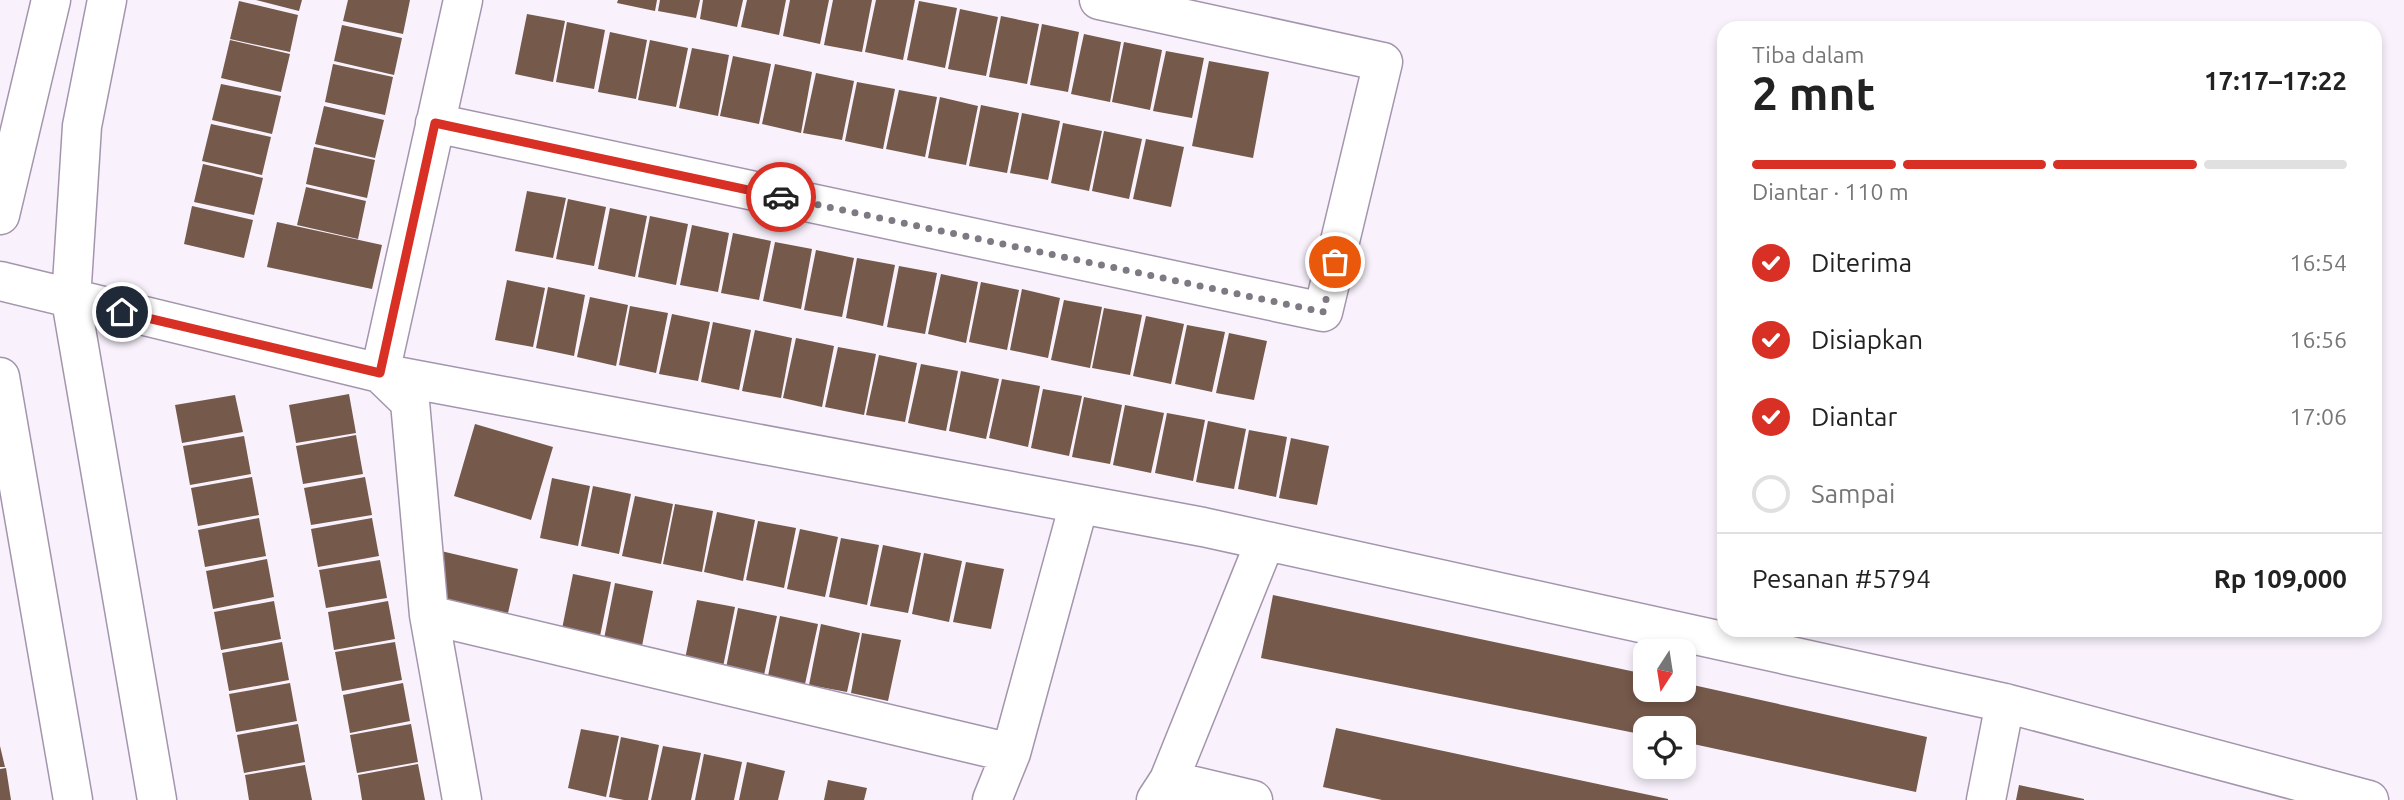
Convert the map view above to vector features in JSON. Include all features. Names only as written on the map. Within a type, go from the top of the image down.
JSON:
[{"type":"street","points":[[0,215],[51,0]]},
{"type":"street","points":[[107,0],[82,126],[71,300],[158,800]]},
{"type":"street","points":[[380,373],[463,0]]},
{"type":"street","points":[[435,123],[1323,312],[1383,62],[1099,0]]},
{"type":"street","points":[[10,284],[380,373],[1203,527],[2005,703],[2369,800]]},
{"type":"street","points":[[380,373],[410,402],[429,615],[462,800]]},
{"type":"street","points":[[0,377],[73,800]]},
{"type":"street","points":[[992,800],[1011,753],[1079,503]]},
{"type":"street","points":[[1253,800],[1163,790],[1254,539]]},
{"type":"street","points":[[429,615],[1011,753]]},
{"type":"street","points":[[1986,800],[2005,703]]},
{"type":"building","points":[[256,0],[302,0],[299,11]]},
{"type":"building","points":[[348,0],[410,0],[403,34],[343,21]]},
{"type":"building","points":[[618,0],[657,0],[655,11],[617,3]]},
{"type":"building","points":[[660,0],[700,0],[696,18],[658,11]]},
{"type":"building","points":[[703,0],[743,0],[737,27],[700,19]]},
{"type":"building","points":[[747,0],[786,0],[779,35],[741,27]]},
{"type":"building","points":[[790,0],[829,0],[820,44],[783,36]]},
{"type":"building","points":[[833,0],[872,0],[862,52],[824,45]]},
{"type":"building","points":[[876,0],[915,0],[903,60],[865,52]]},
{"type":"building","points":[[239,1],[298,15],[290,52],[230,39]]},
{"type":"building","points":[[919,1],[957,8],[945,68],[907,60]]},
{"type":"building","points":[[960,9],[998,17],[986,76],[948,69]]},
{"type":"building","points":[[527,14],[565,21],[553,82],[515,74]]},
{"type":"building","points":[[1001,16],[1039,24],[1027,84],[989,77]]},
{"type":"building","points":[[567,22],[605,30],[594,89],[556,82]]},
{"type":"building","points":[[1042,24],[1079,32],[1068,92],[1030,85]]},
{"type":"building","points":[[342,25],[402,38],[394,75],[334,61]]},
{"type":"building","points":[[610,32],[647,40],[636,99],[598,92]]},
{"type":"building","points":[[1084,34],[1121,42],[1110,102],[1071,94]]},
{"type":"building","points":[[230,40],[290,54],[281,92],[221,78]]},
{"type":"building","points":[[650,40],[688,48],[676,107],[638,100]]},
{"type":"building","points":[[1124,42],[1162,50],[1150,110],[1112,102]]},
{"type":"building","points":[[692,48],[729,55],[718,116],[679,108]]},
{"type":"building","points":[[1166,51],[1204,58],[1192,118],[1153,111]]},
{"type":"building","points":[[733,56],[771,64],[759,124],[720,116]]},
{"type":"building","points":[[1209,61],[1269,72],[1253,158],[1192,146]]},
{"type":"building","points":[[333,64],[393,77],[385,115],[325,102]]},
{"type":"building","points":[[775,64],[812,72],[801,133],[762,124]]},
{"type":"building","points":[[816,73],[854,81],[842,140],[803,133]]},
{"type":"building","points":[[857,82],[895,89],[883,149],[845,141]]},
{"type":"building","points":[[221,84],[281,96],[272,134],[212,120]]},
{"type":"building","points":[[899,90],[937,97],[925,157],[886,149]]},
{"type":"building","points":[[940,97],[978,106],[966,165],[928,158]]},
{"type":"building","points":[[981,105],[1019,113],[1007,173],[969,166]]},
{"type":"building","points":[[324,106],[384,120],[375,158],[315,144]]},
{"type":"building","points":[[1022,113],[1060,121],[1048,180],[1010,173]]},
{"type":"building","points":[[1063,123],[1102,131],[1089,191],[1051,183]]},
{"type":"building","points":[[211,124],[271,137],[262,175],[202,161]]},
{"type":"building","points":[[1104,131],[1142,139],[1129,199],[1092,191]]},
{"type":"building","points":[[1146,139],[1184,147],[1171,207],[1133,199]]},
{"type":"building","points":[[314,147],[375,160],[367,198],[306,184]]},
{"type":"building","points":[[203,164],[263,178],[254,215],[194,202]]},
{"type":"building","points":[[306,187],[366,201],[358,239],[297,225]]},
{"type":"building","points":[[527,191],[566,198],[553,258],[515,251]]},
{"type":"building","points":[[568,199],[606,207],[594,266],[556,259]]},
{"type":"building","points":[[192,206],[253,220],[244,258],[184,244]]},
{"type":"building","points":[[610,208],[647,216],[635,277],[598,269]]},
{"type":"building","points":[[650,216],[688,224],[676,285],[638,277]]},
{"type":"building","points":[[277,222],[382,245],[372,289],[267,267]]},
{"type":"building","points":[[692,225],[729,233],[718,292],[680,285]]},
{"type":"building","points":[[733,233],[771,241],[759,300],[721,293]]},
{"type":"building","points":[[775,242],[812,249],[801,309],[763,301]]},
{"type":"building","points":[[816,250],[854,258],[842,317],[804,310]]},
{"type":"building","points":[[857,258],[895,265],[883,326],[846,318]]},
{"type":"building","points":[[899,266],[937,273],[925,334],[887,327]]},
{"type":"building","points":[[941,274],[978,282],[966,343],[928,334]]},
{"type":"building","points":[[507,280],[545,288],[533,347],[495,340]]},
{"type":"building","points":[[981,282],[1019,290],[1007,350],[969,342]]},
{"type":"building","points":[[548,287],[585,295],[574,356],[536,348]]},
{"type":"building","points":[[1022,289],[1060,298],[1048,358],[1010,350]]},
{"type":"building","points":[[590,297],[628,305],[616,366],[577,357]]},
{"type":"building","points":[[1064,300],[1102,307],[1090,368],[1051,360]]},
{"type":"building","points":[[630,306],[668,313],[656,373],[619,365]]},
{"type":"building","points":[[1104,308],[1142,315],[1130,375],[1092,368]]},
{"type":"building","points":[[672,314],[710,322],[698,381],[659,374]]},
{"type":"building","points":[[1146,316],[1184,324],[1171,384],[1133,376]]},
{"type":"building","points":[[713,322],[751,330],[739,390],[701,382]]},
{"type":"building","points":[[1187,325],[1225,332],[1212,392],[1175,384]]},
{"type":"building","points":[[755,330],[792,338],[781,398],[742,391]]},
{"type":"building","points":[[1229,333],[1267,341],[1254,400],[1216,393]]},
{"type":"building","points":[[796,338],[834,346],[822,407],[783,398]]},
{"type":"building","points":[[838,347],[876,354],[864,415],[825,407]]},
{"type":"building","points":[[879,355],[917,363],[905,422],[866,415]]},
{"type":"building","points":[[921,364],[958,371],[946,431],[908,423]]},
{"type":"building","points":[[961,371],[999,379],[986,439],[949,431]]},
{"type":"building","points":[[1002,379],[1040,386],[1028,447],[989,438]]},
{"type":"building","points":[[1043,389],[1082,396],[1069,456],[1031,448]]},
{"type":"building","points":[[349,394],[356,433],[296,443],[289,405]]},
{"type":"building","points":[[235,395],[243,432],[182,443],[175,405]]},
{"type":"building","points":[[1084,397],[1122,405],[1110,464],[1072,457]]},
{"type":"building","points":[[1125,405],[1164,413],[1151,473],[1113,465]]},
{"type":"building","points":[[1167,413],[1205,420],[1193,481],[1155,473]]},
{"type":"building","points":[[1208,421],[1246,429],[1234,489],[1196,482]]},
{"type":"building","points":[[475,424],[553,447],[531,520],[454,496]]},
{"type":"building","points":[[1249,430],[1287,437],[1276,497],[1238,489]]},
{"type":"building","points":[[356,435],[363,474],[303,484],[296,446]]},
{"type":"building","points":[[244,436],[251,474],[190,485],[183,446]]},
{"type":"building","points":[[1291,438],[1329,446],[1317,505],[1279,498]]},
{"type":"building","points":[[252,477],[259,515],[198,526],[191,488]]},
{"type":"building","points":[[365,477],[372,515],[311,525],[304,488]]},
{"type":"building","points":[[552,478],[590,486],[578,546],[540,538]]},
{"type":"building","points":[[593,486],[631,494],[619,554],[581,546]]},
{"type":"building","points":[[635,496],[673,504],[661,564],[622,556]]},
{"type":"building","points":[[675,504],[713,511],[702,572],[663,564]]},
{"type":"building","points":[[717,512],[755,520],[743,581],[704,572]]},
{"type":"building","points":[[259,518],[266,556],[205,567],[198,530]]},
{"type":"building","points":[[372,518],[379,556],[318,567],[311,529]]},
{"type":"building","points":[[758,521],[796,528],[784,588],[746,580]]},
{"type":"building","points":[[800,529],[838,537],[825,597],[787,589]]},
{"type":"building","points":[[841,538],[879,545],[867,605],[829,597]]},
{"type":"building","points":[[883,545],[921,553],[908,613],[870,606]]},
{"type":"building","points":[[441,551],[518,569],[508,613],[431,596]]},
{"type":"building","points":[[924,553],[962,561],[949,622],[912,614]]},
{"type":"building","points":[[267,559],[274,597],[213,609],[206,571]]},
{"type":"building","points":[[380,560],[387,598],[326,608],[319,570]]},
{"type":"building","points":[[966,562],[1004,569],[991,629],[953,622]]},
{"type":"building","points":[[573,574],[611,582],[599,641],[561,634]]},
{"type":"building","points":[[615,583],[653,591],[641,651],[603,644]]},
{"type":"building","points":[[1273,595],[1633,671],[1633,702],[1696,702],[1696,686],[1927,737],[1916,792],[1696,745],[1696,716],[1633,716],[1633,733],[1261,658]]},
{"type":"building","points":[[697,600],[735,607],[723,667],[685,659]]},
{"type":"building","points":[[274,601],[281,639],[221,650],[214,612]]},
{"type":"building","points":[[388,601],[395,639],[334,650],[328,612]]},
{"type":"building","points":[[738,608],[777,616],[764,675],[726,668]]},
{"type":"building","points":[[780,616],[818,624],[805,684],[768,676]]},
{"type":"building","points":[[821,624],[860,633],[847,692],[809,685]]},
{"type":"building","points":[[862,633],[901,640],[888,701],[851,693]]},
{"type":"building","points":[[282,642],[289,680],[229,691],[222,653]]},
{"type":"building","points":[[395,642],[402,680],[342,691],[335,652]]},
{"type":"building","points":[[290,683],[297,721],[236,732],[229,694]]},
{"type":"building","points":[[403,683],[410,721],[350,733],[343,695]]},
{"type":"building","points":[[298,724],[305,762],[244,773],[237,735]]},
{"type":"building","points":[[411,724],[418,762],[357,773],[350,735]]},
{"type":"building","points":[[1336,728],[1668,800],[1382,800],[1323,787]]},
{"type":"building","points":[[581,729],[619,736],[606,797],[568,788]]},
{"type":"building","points":[[621,737],[659,745],[648,800],[609,797]]},
{"type":"building","points":[[0,746],[5,767],[0,767]]},
{"type":"building","points":[[663,746],[701,753],[691,800],[651,800]]},
{"type":"building","points":[[704,754],[742,762],[734,800],[695,800]]},
{"type":"building","points":[[747,762],[785,771],[778,800],[739,800]]},
{"type":"building","points":[[418,764],[425,800],[362,800],[358,775]]},
{"type":"building","points":[[305,765],[312,800],[249,800],[245,775]]},
{"type":"building","points":[[6,768],[11,800],[0,800],[0,769]]},
{"type":"building","points":[[828,780],[867,788],[864,800],[824,800]]},
{"type":"building","points":[[2019,785],[2084,799],[2084,800],[2016,800]]},
{"type":"way so far","points":[[781,197],[1323,312],[1335,262]]},
{"type":"route","points":[[122,312],[380,373],[435,123],[781,197]]}]
